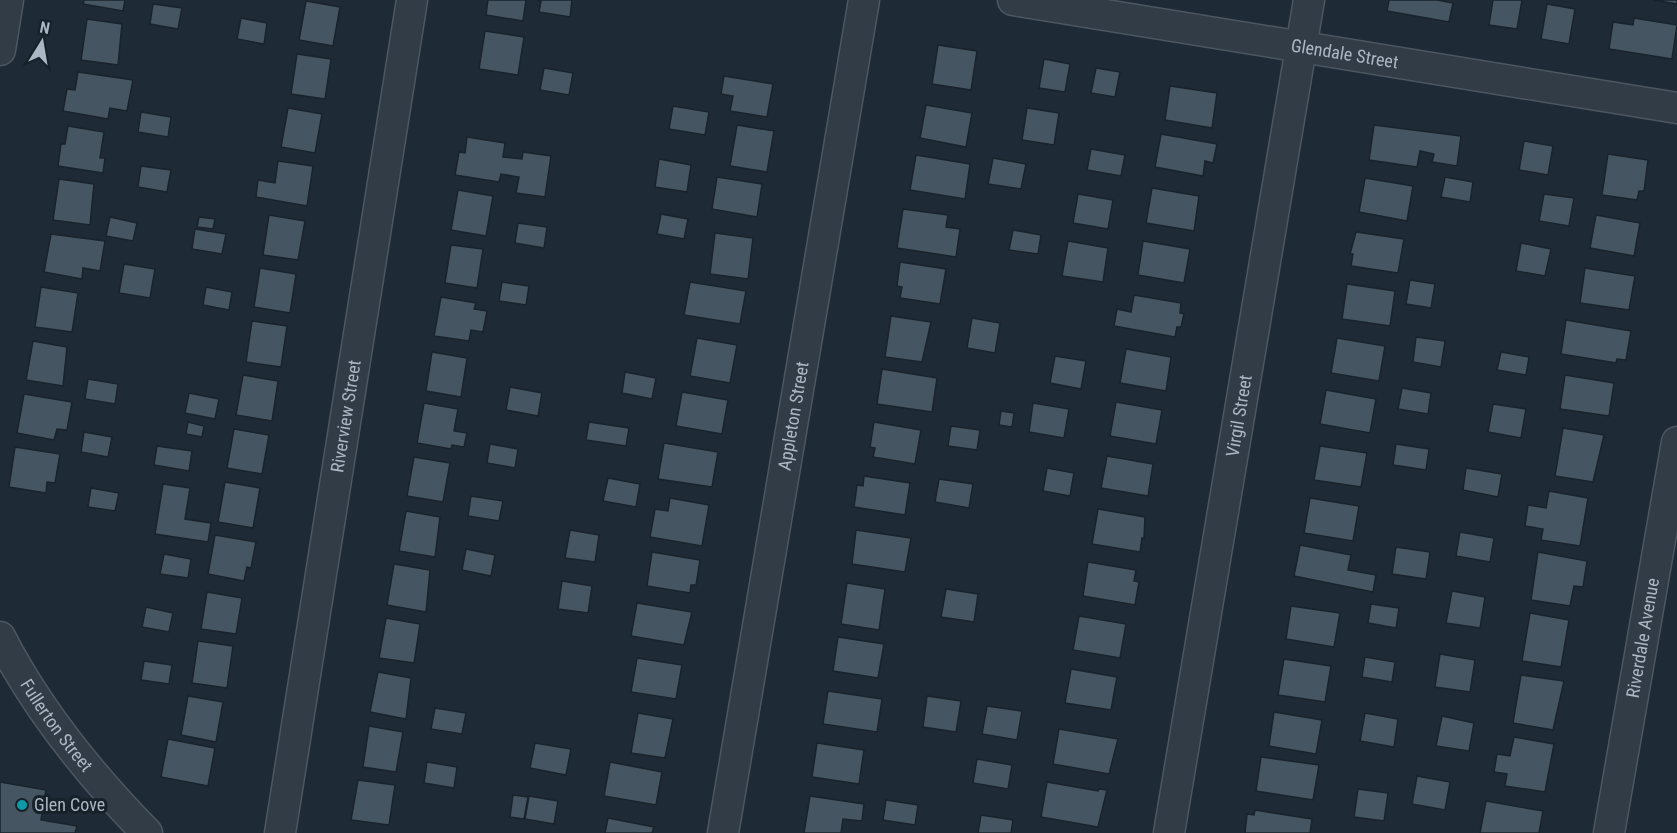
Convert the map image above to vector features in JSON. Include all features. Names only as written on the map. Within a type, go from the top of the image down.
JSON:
[{"type":"street","points":[[0,50],[8,0]]},
{"type":"street","name":"Riverview Street","points":[[280,833],[412,0]]},
{"type":"street","name":"Appleton Street","points":[[723,833],[864,0]]},
{"type":"street","name":"Glendale Street","points":[[1013,0],[1677,108]]},
{"type":"street","name":"Virgil Street","points":[[1169,833],[1309,0]]},
{"type":"street","name":"Riverdale Avenue","points":[[1609,833],[1677,442]]},
{"type":"street","name":"Fullerton Street","points":[[0,637],[34,696],[61,735],[107,793],[147,833]]},
{"type":"building","points":[[84,0],[125,0],[123,11],[83,4]]},
{"type":"building","points":[[488,0],[526,0],[523,21],[486,15]]},
{"type":"building","points":[[537,0],[572,0],[570,17],[539,12],[541,1]]},
{"type":"building","points":[[1389,0],[1437,0],[1453,3],[1449,22],[1387,11]]},
{"type":"building","points":[[1493,0],[1522,0],[1517,29],[1489,25]]},
{"type":"building","points":[[1654,0],[1677,0],[1677,4]]},
{"type":"building","points":[[306,1],[340,7],[333,46],[299,40]]},
{"type":"building","points":[[153,4],[182,8],[178,29],[150,24]]},
{"type":"building","points":[[1547,4],[1575,9],[1569,44],[1541,39]]},
{"type":"building","points":[[241,18],[267,23],[264,44],[237,39]]},
{"type":"building","points":[[1634,18],[1677,25],[1672,59],[1609,49],[1613,22],[1633,25]]},
{"type":"building","points":[[87,19],[122,24],[118,65],[81,60]]},
{"type":"building","points":[[485,31],[524,37],[518,75],[479,69]]},
{"type":"building","points":[[938,45],[977,51],[971,90],[932,84]]},
{"type":"building","points":[[297,54],[331,59],[325,99],[291,94]]},
{"type":"building","points":[[1044,59],[1070,64],[1065,92],[1039,88]]},
{"type":"building","points":[[544,68],[573,73],[569,95],[540,90]]},
{"type":"building","points":[[1096,68],[1120,72],[1115,97],[1091,93]]},
{"type":"building","points":[[78,72],[133,80],[127,111],[110,108],[108,119],[63,111],[67,89],[75,90]]},
{"type":"building","points":[[724,76],[773,84],[767,117],[730,111],[733,96],[721,94]]},
{"type":"building","points":[[1170,86],[1217,93],[1212,128],[1165,120]]},
{"type":"building","points":[[926,105],[972,113],[966,147],[920,138]]},
{"type":"building","points":[[673,106],[709,112],[705,135],[669,129]]},
{"type":"building","points":[[288,108],[322,114],[315,153],[281,147]]},
{"type":"building","points":[[1027,108],[1059,113],[1054,145],[1022,140]]},
{"type":"building","points":[[141,112],[171,117],[168,137],[138,132]]},
{"type":"building","points":[[737,125],[774,131],[767,172],[730,166]]},
{"type":"building","points":[[1374,125],[1461,136],[1457,166],[1432,162],[1434,154],[1420,151],[1417,167],[1369,160]]},
{"type":"building","points":[[68,126],[104,132],[100,158],[105,158],[103,173],[58,166],[61,144],[65,144]]},
{"type":"building","points":[[1161,134],[1217,144],[1213,163],[1205,161],[1203,176],[1155,167]]},
{"type":"building","points":[[467,137],[505,143],[503,157],[522,159],[523,152],[551,156],[545,197],[516,193],[519,177],[501,174],[499,182],[455,175],[459,152],[465,153]]},
{"type":"building","points":[[1524,141],[1553,146],[1548,175],[1519,170]]},
{"type":"building","points":[[1091,149],[1125,155],[1121,176],[1087,170]]},
{"type":"building","points":[[1608,154],[1648,160],[1644,191],[1639,191],[1637,200],[1602,195]]},
{"type":"building","points":[[916,155],[970,164],[965,199],[910,190]]},
{"type":"building","points":[[993,158],[1026,164],[1021,189],[988,184]]},
{"type":"building","points":[[659,159],[691,165],[687,192],[655,187]]},
{"type":"building","points":[[278,161],[313,166],[307,206],[256,197],[258,180],[275,183]]},
{"type":"building","points":[[141,166],[171,170],[167,192],[138,187]]},
{"type":"building","points":[[717,177],[762,184],[757,217],[712,209]]},
{"type":"building","points":[[1445,177],[1473,182],[1470,202],[1441,197]]},
{"type":"building","points":[[1365,178],[1413,186],[1407,221],[1359,212]]},
{"type":"building","points":[[59,179],[94,184],[90,225],[53,220]]},
{"type":"building","points":[[1152,188],[1199,196],[1194,231],[1146,223]]},
{"type":"building","points":[[458,190],[493,196],[486,236],[451,230]]},
{"type":"building","points":[[1078,194],[1113,200],[1108,229],[1073,223]]},
{"type":"building","points":[[1544,194],[1574,198],[1569,226],[1539,221]]},
{"type":"building","points":[[903,209],[948,215],[946,227],[960,229],[956,257],[897,248]]},
{"type":"building","points":[[661,214],[688,219],[684,239],[657,234]]},
{"type":"building","points":[[269,215],[305,221],[298,260],[263,255]]},
{"type":"building","points":[[1596,215],[1640,223],[1634,256],[1590,248]]},
{"type":"building","points":[[110,217],[137,223],[133,241],[106,236]]},
{"type":"building","points":[[199,217],[215,219],[213,229],[197,227]]},
{"type":"building","points":[[518,223],[547,227],[544,248],[515,243]]},
{"type":"building","points":[[195,229],[226,234],[222,254],[192,249]]},
{"type":"building","points":[[1013,230],[1041,235],[1038,254],[1009,250]]},
{"type":"building","points":[[1356,232],[1404,239],[1398,273],[1351,266],[1353,254],[1350,254]]},
{"type":"building","points":[[715,233],[753,238],[748,279],[710,274]]},
{"type":"building","points":[[51,234],[105,241],[100,271],[83,268],[82,279],[44,272]]},
{"type":"building","points":[[1068,241],[1108,248],[1103,282],[1062,276]]},
{"type":"building","points":[[1143,241],[1190,249],[1184,283],[1138,275]]},
{"type":"building","points":[[1521,243],[1551,249],[1545,276],[1516,271]]},
{"type":"building","points":[[451,245],[483,249],[477,288],[445,283]]},
{"type":"building","points":[[900,262],[946,269],[940,304],[900,298],[902,287],[897,286]]},
{"type":"building","points":[[124,264],[155,269],[150,298],[119,293]]},
{"type":"building","points":[[260,268],[296,274],[290,313],[254,307]]},
{"type":"building","points":[[1585,268],[1635,276],[1629,310],[1580,303]]},
{"type":"building","points":[[1410,280],[1435,284],[1431,308],[1406,304]]},
{"type":"building","points":[[502,282],[529,286],[526,305],[499,301]]},
{"type":"building","points":[[690,282],[746,291],[740,324],[684,315]]},
{"type":"building","points":[[1347,284],[1395,291],[1390,326],[1342,319]]},
{"type":"building","points":[[41,287],[78,293],[72,332],[35,327]]},
{"type":"building","points":[[206,287],[232,292],[229,310],[203,305]]},
{"type":"building","points":[[1134,295],[1181,303],[1180,313],[1184,314],[1181,327],[1177,327],[1175,337],[1114,326],[1117,309],[1131,312]]},
{"type":"building","points":[[441,297],[476,303],[474,309],[487,311],[483,332],[471,330],[469,341],[434,336]]},
{"type":"building","points":[[891,316],[931,322],[922,362],[885,357]]},
{"type":"building","points":[[972,318],[1000,323],[995,353],[967,348]]},
{"type":"building","points":[[1566,320],[1631,331],[1626,360],[1617,359],[1616,363],[1561,354]]},
{"type":"building","points":[[252,321],[287,326],[281,367],[246,362]]},
{"type":"building","points":[[1416,337],[1445,341],[1441,367],[1413,362]]},
{"type":"building","points":[[697,338],[737,345],[730,383],[690,376]]},
{"type":"building","points":[[1337,338],[1385,346],[1379,381],[1331,373]]},
{"type":"building","points":[[33,341],[67,347],[63,386],[26,380]]},
{"type":"building","points":[[1126,349],[1171,357],[1166,391],[1120,383]]},
{"type":"building","points":[[432,352],[467,358],[461,397],[426,391]]},
{"type":"building","points":[[1501,352],[1529,357],[1526,375],[1497,370]]},
{"type":"building","points":[[1055,356],[1086,361],[1081,389],[1050,383]]},
{"type":"building","points":[[882,369],[937,378],[932,412],[877,404]]},
{"type":"building","points":[[625,372],[656,378],[652,399],[622,393]]},
{"type":"building","points":[[243,375],[278,381],[272,421],[236,415]]},
{"type":"building","points":[[1565,375],[1614,383],[1609,416],[1560,409]]},
{"type":"building","points":[[88,379],[118,384],[115,404],[85,399]]},
{"type":"building","points":[[510,387],[542,393],[538,416],[506,410]]},
{"type":"building","points":[[1402,388],[1431,393],[1428,414],[1398,409]]},
{"type":"building","points":[[1326,390],[1376,399],[1370,433],[1320,424]]},
{"type":"building","points":[[682,392],[728,400],[722,434],[676,426]]},
{"type":"building","points":[[189,393],[219,399],[215,419],[185,413]]},
{"type":"building","points":[[24,394],[72,402],[67,430],[57,429],[54,440],[17,433]]},
{"type":"building","points":[[1116,402],[1162,410],[1156,444],[1110,436]]},
{"type":"building","points":[[424,403],[458,409],[454,431],[467,433],[464,447],[452,445],[451,449],[417,443]]},
{"type":"building","points":[[1033,403],[1069,409],[1064,438],[1029,432]]},
{"type":"building","points":[[1493,404],[1526,409],[1521,438],[1488,432]]},
{"type":"building","points":[[1001,411],[1014,413],[1012,427],[999,425]]},
{"type":"building","points":[[188,422],[204,426],[202,437],[186,434]]},
{"type":"building","points":[[589,422],[629,428],[626,446],[586,440]]},
{"type":"building","points":[[874,422],[921,430],[915,464],[873,457],[875,448],[870,447]]},
{"type":"building","points":[[951,426],[980,430],[977,450],[948,446]]},
{"type":"building","points":[[1563,428],[1604,435],[1593,482],[1555,476]]},
{"type":"building","points":[[234,429],[269,435],[262,474],[227,468]]},
{"type":"building","points":[[84,432],[112,437],[108,457],[81,452]]},
{"type":"building","points":[[664,443],[718,452],[712,487],[658,479]]},
{"type":"building","points":[[490,444],[518,449],[515,468],[487,463]]},
{"type":"building","points":[[1396,444],[1429,449],[1426,470],[1393,465]]},
{"type":"building","points":[[157,446],[192,451],[189,471],[154,465]]},
{"type":"building","points":[[1320,446],[1367,453],[1361,487],[1314,480]]},
{"type":"building","points":[[15,447],[60,454],[55,483],[47,482],[46,493],[9,487]]},
{"type":"building","points":[[1107,456],[1153,464],[1148,496],[1101,488]]},
{"type":"building","points":[[414,457],[450,463],[443,502],[407,496]]},
{"type":"building","points":[[1047,468],[1074,473],[1070,496],[1043,491]]},
{"type":"building","points":[[1466,468],[1502,474],[1498,497],[1463,490]]},
{"type":"building","points":[[864,476],[910,483],[905,515],[854,507],[857,485],[863,486]]},
{"type":"building","points":[[608,478],[640,484],[636,507],[603,501]]},
{"type":"building","points":[[939,479],[973,484],[969,508],[935,502]]},
{"type":"building","points":[[225,482],[260,488],[253,528],[218,522]]},
{"type":"building","points":[[163,484],[190,488],[185,519],[211,523],[208,542],[155,534]]},
{"type":"building","points":[[91,488],[119,493],[115,511],[88,507]]},
{"type":"building","points":[[1549,491],[1588,498],[1580,546],[1541,540],[1543,529],[1525,526],[1528,505],[1546,508]]},
{"type":"building","points":[[471,496],[503,501],[499,521],[468,516]]},
{"type":"building","points":[[670,498],[709,505],[702,546],[650,537],[655,509],[668,511]]},
{"type":"building","points":[[1310,498],[1359,506],[1353,541],[1304,533]]},
{"type":"building","points":[[1098,509],[1145,517],[1144,539],[1142,538],[1140,552],[1092,544]]},
{"type":"building","points":[[406,511],[440,517],[435,557],[399,551]]},
{"type":"building","points":[[570,530],[599,535],[595,562],[565,558]]},
{"type":"building","points":[[856,530],[911,538],[905,572],[852,564]]},
{"type":"building","points":[[1460,532],[1494,538],[1490,562],[1456,556]]},
{"type":"building","points":[[215,535],[256,542],[251,568],[247,567],[244,581],[208,574]]},
{"type":"building","points":[[1300,545],[1351,555],[1348,570],[1376,575],[1373,592],[1294,576]]},
{"type":"building","points":[[1396,547],[1430,552],[1426,579],[1392,574]]},
{"type":"building","points":[[466,549],[495,555],[491,576],[462,570]]},
{"type":"building","points":[[652,552],[700,560],[696,585],[691,585],[690,593],[647,586]]},
{"type":"building","points":[[1538,552],[1587,561],[1583,587],[1574,586],[1570,606],[1531,600]]},
{"type":"building","points":[[164,554],[191,559],[188,578],[160,574]]},
{"type":"building","points":[[1088,562],[1136,570],[1134,581],[1139,582],[1135,605],[1083,596]]},
{"type":"building","points":[[394,564],[430,570],[426,612],[387,605]]},
{"type":"building","points":[[562,581],[592,586],[588,613],[558,609]]},
{"type":"building","points":[[847,583],[885,589],[879,630],[841,624]]},
{"type":"building","points":[[946,589],[978,594],[974,622],[941,617]]},
{"type":"building","points":[[1452,591],[1485,597],[1480,628],[1446,623]]},
{"type":"building","points":[[207,592],[242,598],[236,634],[201,629]]},
{"type":"building","points":[[637,603],[692,612],[684,645],[631,636]]},
{"type":"building","points":[[1371,604],[1399,608],[1396,628],[1368,623]]},
{"type":"building","points":[[1291,606],[1340,613],[1334,647],[1286,639]]},
{"type":"building","points":[[146,607],[173,613],[169,632],[142,627]]},
{"type":"building","points":[[1530,613],[1569,620],[1561,667],[1522,661]]},
{"type":"building","points":[[1079,616],[1126,624],[1120,658],[1073,650]]},
{"type":"building","points":[[386,618],[420,624],[414,663],[379,658]]},
{"type":"building","points":[[838,637],[884,644],[878,678],[833,671]]},
{"type":"building","points":[[198,641],[233,646],[227,688],[192,683]]},
{"type":"building","points":[[1440,654],[1475,660],[1470,692],[1435,687]]},
{"type":"building","points":[[1365,657],[1395,662],[1392,682],[1362,677]]},
{"type":"building","points":[[637,658],[682,665],[676,699],[631,692]]},
{"type":"building","points":[[1284,659],[1331,666],[1325,702],[1278,695]]},
{"type":"building","points":[[144,661],[172,665],[169,684],[141,680]]},
{"type":"building","points":[[1071,669],[1117,677],[1111,710],[1065,703]]},
{"type":"building","points":[[378,672],[411,678],[406,719],[370,712]]},
{"type":"building","points":[[1521,675],[1564,681],[1553,730],[1513,723]]},
{"type":"building","points":[[828,691],[882,699],[877,732],[823,724]]},
{"type":"building","points":[[188,696],[223,702],[216,742],[181,735]]},
{"type":"building","points":[[927,696],[961,701],[956,732],[923,727]]},
{"type":"building","points":[[987,706],[1022,711],[1017,740],[982,734]]},
{"type":"building","points":[[435,708],[466,713],[462,734],[431,729]]},
{"type":"building","points":[[1274,712],[1322,720],[1316,754],[1269,746]]},
{"type":"building","points":[[638,713],[673,719],[665,758],[631,753]]},
{"type":"building","points":[[1365,713],[1398,719],[1394,747],[1360,741]]},
{"type":"building","points":[[1442,716],[1474,723],[1469,751],[1436,746]]},
{"type":"building","points":[[369,726],[403,732],[396,772],[363,767]]},
{"type":"building","points":[[1059,729],[1118,739],[1109,774],[1053,764]]},
{"type":"building","points":[[1514,737],[1554,744],[1545,792],[1505,786],[1507,774],[1494,772],[1497,754],[1510,756]]},
{"type":"building","points":[[168,739],[215,748],[208,786],[161,777]]},
{"type":"building","points":[[535,743],[571,749],[566,775],[530,768]]},
{"type":"building","points":[[817,743],[864,750],[859,784],[812,777]]},
{"type":"building","points":[[1261,757],[1319,765],[1313,800],[1256,791]]},
{"type":"building","points":[[977,759],[1012,765],[1008,789],[973,783]]},
{"type":"building","points":[[427,762],[457,767],[454,788],[424,783]]},
{"type":"building","points":[[610,762],[662,772],[656,805],[604,796]]},
{"type":"building","points":[[1417,776],[1450,782],[1445,810],[1412,804]]},
{"type":"building","points":[[358,780],[395,785],[389,825],[351,820]]},
{"type":"building","name":"Glen Cove","points":[[0,782],[46,790],[41,820],[77,826],[75,833],[0,833]]},
{"type":"building","points":[[1047,782],[1098,791],[1099,789],[1107,790],[1098,827],[1041,817]]},
{"type":"building","points":[[1358,789],[1388,793],[1384,821],[1354,817]]},
{"type":"building","points":[[513,795],[528,797],[524,819],[510,817]]},
{"type":"building","points":[[529,796],[558,801],[554,824],[525,819]]},
{"type":"building","points":[[810,796],[864,804],[862,821],[843,819],[841,833],[804,833]]},
{"type":"building","points":[[886,800],[918,805],[915,825],[883,820]]},
{"type":"building","points":[[1486,801],[1543,811],[1539,833],[1480,833]]},
{"type":"building","points":[[1255,810],[1312,819],[1310,833],[1245,833],[1247,814],[1254,815]]},
{"type":"building","points":[[981,815],[1013,820],[1011,833],[978,833]]},
{"type":"building","points":[[608,818],[654,827],[652,833],[605,833]]},
{"type":"place","name":"Glen Cove","points":[[22,805]]}]
